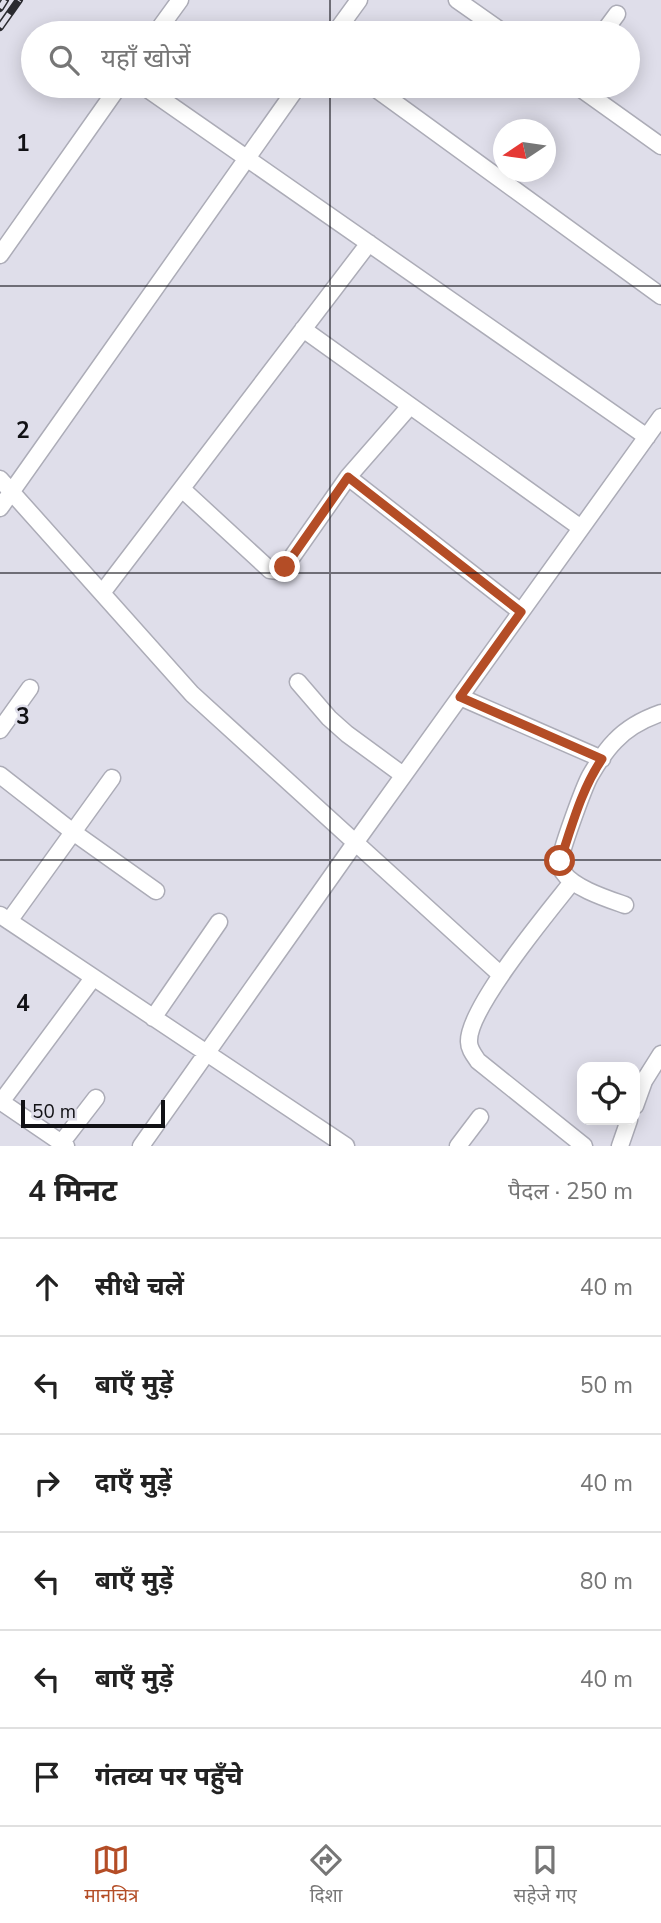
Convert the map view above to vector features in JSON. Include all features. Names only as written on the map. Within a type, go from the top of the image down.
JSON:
[{"type":"street","points":[[165,21],[180,0]]},
{"type":"street","points":[[344,21],[359,0]]},
{"type":"street","points":[[457,0],[479,6],[492,21]]},
{"type":"street","points":[[612,21],[617,14]]},
{"type":"street","points":[[0,255],[111,98]]},
{"type":"street","points":[[160,98],[647,437]]},
{"type":"street","points":[[0,508],[290,98]]},
{"type":"street","points":[[389,98],[661,296]]},
{"type":"street","points":[[594,98],[661,146]]},
{"type":"street","points":[[103,593],[369,243]]},
{"type":"street","points":[[303,330],[581,528]]},
{"type":"street","points":[[182,489],[270,570],[278,571],[285,567],[348,477],[410,406]]},
{"type":"street","points":[[141,1146],[661,417]]},
{"type":"street","points":[[348,477],[521,612]]},
{"type":"street","points":[[0,479],[192,694],[501,975]]},
{"type":"street","points":[[298,682],[346,734],[404,775]]},
{"type":"street","points":[[0,730],[30,688]]},
{"type":"street","points":[[460,697],[602,759]]},
{"type":"street","points":[[625,905],[572,882],[565,876],[560,861],[590,776],[615,741],[636,724],[661,713]]},
{"type":"street","points":[[0,775],[73,832],[156,891]]},
{"type":"street","points":[[112,778],[73,832],[4,918],[346,1146]]},
{"type":"street","points":[[572,882],[501,975],[480,1010],[471,1029],[469,1041],[478,1062],[584,1146]]},
{"type":"street","points":[[153,1018],[219,922]]},
{"type":"street","points":[[93,978],[1,1101],[62,1145],[96,1098]]},
{"type":"street","points":[[640,1092],[661,1054]]},
{"type":"street","points":[[458,1146],[480,1117]]},
{"type":"street","points":[[620,1146],[627,1125]]},
{"type":"railway","points":[[0,8],[5,0]]},
{"type":"railway","points":[[0,27],[19,0]]},
{"type":"route","points":[[285,567],[348,477],[521,612],[460,697],[500,717],[602,759],[590,776],[560,861]]}]
